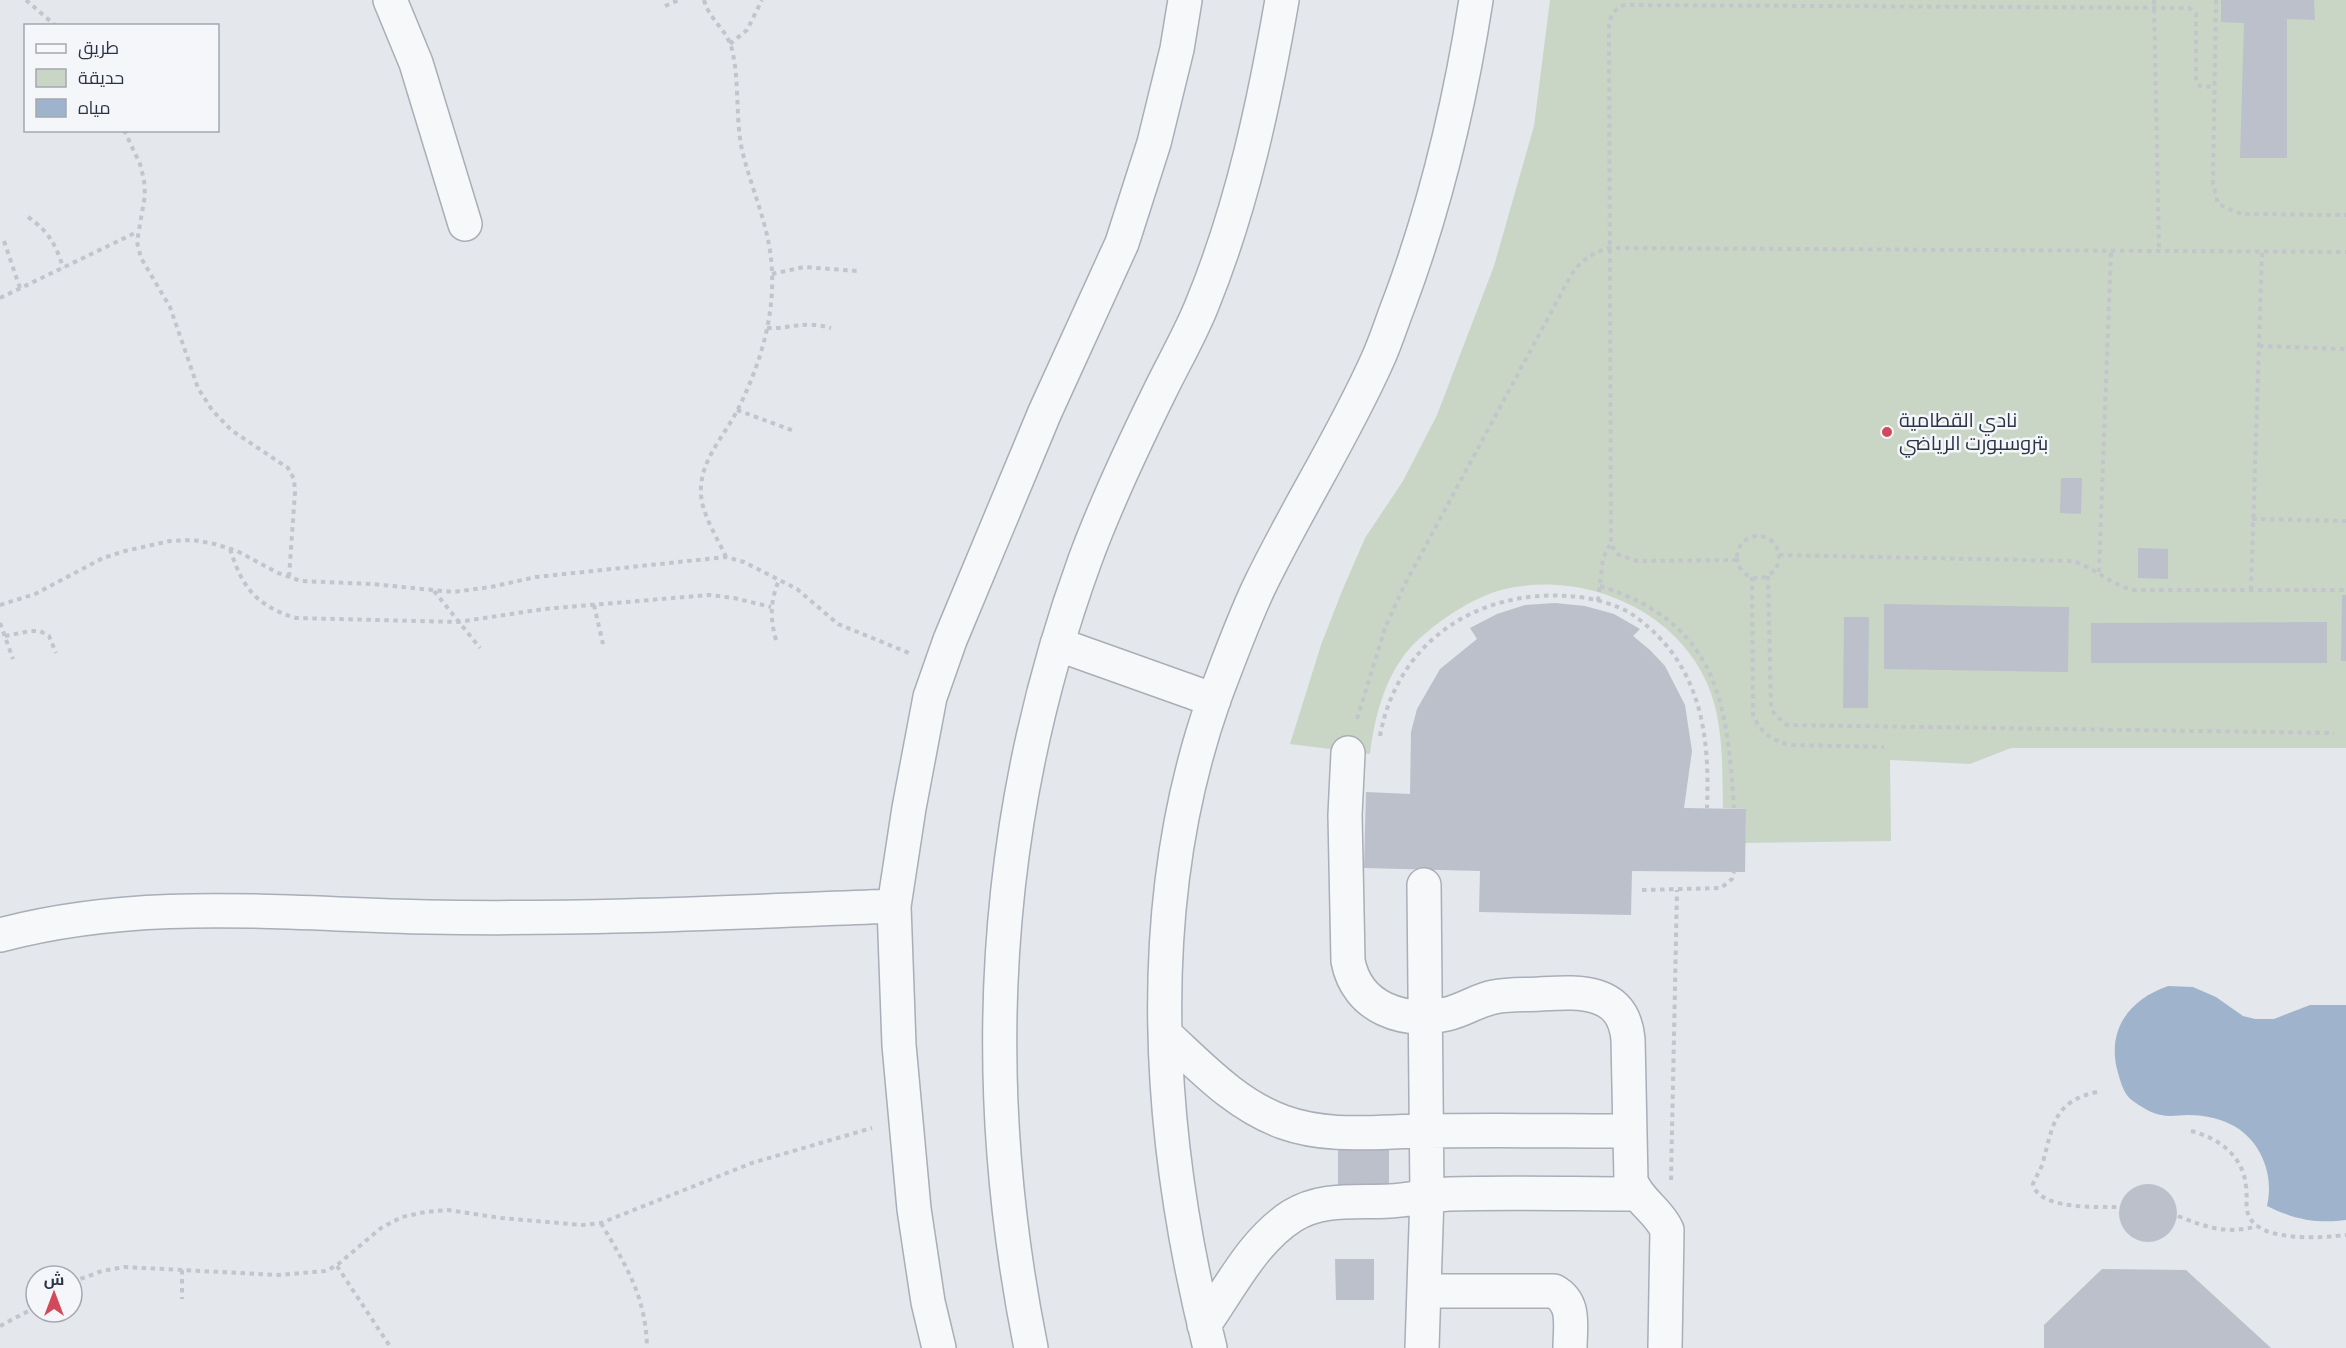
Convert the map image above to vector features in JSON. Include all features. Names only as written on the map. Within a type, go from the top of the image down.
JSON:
[{"type":"street","points":[[390,0],[416,63],[465,224]]},
{"type":"street","points":[[939,1348],[928,1302],[914,1209],[899,1045],[894,906],[930,697],[1045,412],[1122,243],[1154,143],[1177,49],[1185,0]]},
{"type":"street","points":[[1031,1348],[1016,1272],[1003,1167],[999,1062],[1001,956],[1012,851],[1030,747],[1057,644],[1085,560],[1118,476],[1202,308],[1237,210],[1268,87],[1282,0]]},
{"type":"street","points":[[1207,1337],[1175,1174],[1168,1094],[1166,937],[1182,817],[1214,700],[1259,588],[1378,360],[1421,244],[1450,135],[1476,0]]},
{"type":"street","points":[[1057,644],[1214,700]]},
{"type":"street","points":[[1348,753],[1345,815],[1348,961],[1352,978],[1360,992],[1374,1004],[1389,1010],[1425,1016],[1449,1014],[1496,997],[1576,992],[1601,998],[1613,1005],[1627,1027],[1630,1167],[1636,1194],[1658,1215],[1667,1230],[1665,1348]]},
{"type":"street","points":[[1422,1348],[1427,1196],[1424,885]]},
{"type":"street","points":[[0,935],[86,918],[163,910],[240,909],[417,916],[523,916],[894,906]]},
{"type":"street","points":[[1166,1035],[1228,1092],[1255,1109],[1283,1122],[1313,1130],[1344,1134],[1426,1131],[1630,1131]]},
{"type":"street","points":[[1207,1337],[1253,1253],[1271,1232],[1294,1215],[1319,1204],[1346,1200],[1392,1201],[1427,1196],[1636,1194]]},
{"type":"street","points":[[1424,1291],[1554,1291],[1568,1302],[1570,1348]]},
{"type":"path","points":[[26,0],[54,24]]},
{"type":"path","points":[[664,6],[679,0]]},
{"type":"path","points":[[704,0],[712,20],[722,29],[730,44],[742,151],[768,236],[772,274],[767,328],[752,379],[738,410],[710,455],[701,475],[701,497],[726,557]]},
{"type":"path","points":[[730,44],[747,30],[762,0]]},
{"type":"path","points":[[2031,0],[2031,7]]},
{"type":"path","points":[[2154,0],[2159,251]]},
{"type":"path","points":[[2216,0],[2214,183],[2218,204],[2241,214],[2346,215]]},
{"type":"path","points":[[1737,560],[1637,561],[1617,554],[1611,544],[1608,248],[1610,17],[1615,9],[1624,4],[1672,3],[2189,8],[2195,11],[2196,81],[2200,86],[2215,87]]},
{"type":"path","points":[[125,132],[144,180],[143,210],[138,232],[141,258],[170,308],[198,388],[212,410],[231,430],[278,459],[288,468],[294,479],[289,578]]},
{"type":"path","points":[[28,217],[45,229],[57,246],[63,268]]},
{"type":"path","points":[[0,298],[138,232]]},
{"type":"path","points":[[4,241],[20,288]]},
{"type":"path","points":[[1348,753],[1369,673],[1385,628],[1406,584],[1570,277],[1586,258],[1608,248],[2346,252]]},
{"type":"path","points":[[2100,572],[2111,251]]},
{"type":"path","points":[[2251,590],[2262,252]]},
{"type":"path","points":[[772,274],[804,267],[858,271]]},
{"type":"path","points":[[767,328],[783,329],[806,323],[831,328]]},
{"type":"path","points":[[2259,346],[2346,349]]},
{"type":"path","points":[[738,410],[794,430]]},
{"type":"path","points":[[2252,519],[2346,521]]},
{"type":"path","points":[[1768,576],[1752,578],[1745,574],[1737,560],[1739,549],[1746,540],[1756,536],[1767,538],[1776,545],[1779,555],[1778,564],[1768,576],[1771,707],[1774,715],[1787,725],[2334,733]]},
{"type":"path","points":[[0,605],[35,594],[82,568],[125,550],[170,541],[193,540],[229,548],[289,578],[314,583],[372,584],[433,591],[472,590],[536,578],[726,557],[744,562],[779,580],[812,600],[838,624],[941,665]]},
{"type":"path","points":[[1598,601],[1602,558],[1611,544]]},
{"type":"path","points":[[229,548],[238,576],[262,603],[287,616],[315,620],[363,618],[458,621],[594,605],[709,595],[734,598],[771,608]]},
{"type":"path","points":[[1779,555],[2073,561],[2100,572],[2121,587],[2134,590],[2346,590]]},
{"type":"path","points":[[1752,578],[1753,715],[1759,727],[1773,739],[1791,745],[1884,747]]},
{"type":"path","points":[[776,640],[771,608],[779,580]]},
{"type":"path","points":[[1600,586],[1625,594],[1655,612],[1682,634],[1710,672],[1720,696],[1729,738],[1734,808]]},
{"type":"path","points":[[433,591],[480,648]]},
{"type":"path","points":[[1380,739],[1390,699],[1405,670],[1427,644],[1466,616],[1492,604],[1529,597],[1578,596],[1635,615],[1656,634],[1688,680],[1699,706],[1706,737],[1707,808]]},
{"type":"path","points":[[594,605],[603,644]]},
{"type":"path","points":[[0,623],[13,659]]},
{"type":"path","points":[[4,636],[40,631],[49,636],[56,653]]},
{"type":"path","points":[[1642,890],[1721,888],[1732,879],[1734,872]]},
{"type":"path","points":[[1636,1194],[1664,1191],[1672,1177],[1677,890]]},
{"type":"path","points":[[2097,1092],[2074,1099],[2058,1114],[2033,1184],[2034,1190],[2043,1198],[2065,1204],[2120,1207]]},
{"type":"path","points":[[84,1278],[124,1267],[279,1275],[325,1271],[336,1266],[381,1228],[402,1217],[425,1212],[448,1210],[501,1218],[582,1225],[601,1223],[752,1163],[906,1119]]},
{"type":"path","points":[[2191,1131],[2218,1141],[2237,1160],[2247,1186],[2247,1210],[2257,1226],[2265,1231],[2295,1237],[2346,1234]]},
{"type":"path","points":[[2178,1216],[2222,1231],[2240,1231],[2257,1226]]},
{"type":"path","points":[[601,1223],[632,1275],[643,1307],[647,1348]]},
{"type":"path","points":[[336,1266],[391,1348]]},
{"type":"path","points":[[182,1270],[182,1299]]},
{"type":"path","points":[[0,1326],[24,1313]]},
{"type":"green space","name":"نادي القطامية بتروسبورت الرياضي","points":[[1550,0],[2346,0],[2346,748],[2011,748],[1970,764],[1890,760],[1891,841],[1745,843],[1746,809],[1723,808],[1721,744],[1717,713],[1707,683],[1692,657],[1672,634],[1649,616],[1622,601],[1594,591],[1564,586],[1534,585],[1505,589],[1482,597],[1448,616],[1419,639],[1399,663],[1384,692],[1375,723],[1370,754],[1290,744],[1321,645],[1342,591],[1365,538],[1403,481],[1437,415],[1494,266],[1534,126]]},
{"type":"water","points":[[2168,986],[2193,987],[2216,997],[2243,1016],[2255,1019],[2274,1019],[2310,1005],[2346,1005],[2346,1220],[2305,1219],[2267,1206],[2269,1186],[2265,1166],[2254,1144],[2239,1129],[2210,1117],[2158,1114],[2127,1096],[2120,1081],[2115,1058],[2118,1031],[2131,1009],[2154,992]]},
{"type":"building","points":[[2221,0],[2314,0],[2315,20],[2287,19],[2287,158],[2240,158],[2244,23],[2221,22]]},
{"type":"building","points":[[2061,478],[2082,478],[2081,514],[2060,513]]},
{"type":"building","points":[[2138,548],[2168,549],[2168,579],[2138,578]]},
{"type":"building","points":[[2342,595],[2346,595],[2346,661],[2341,661]]},
{"type":"building","points":[[1555,603],[1585,606],[1614,614],[1640,629],[1633,636],[1665,666],[1685,705],[1692,751],[1684,808],[1746,809],[1745,872],[1632,871],[1631,915],[1479,912],[1480,871],[1364,868],[1366,792],[1410,794],[1411,732],[1417,709],[1440,669],[1477,639],[1470,628],[1497,614],[1525,605]]},
{"type":"building","points":[[1884,604],[2069,607],[2068,672],[1884,669]]},
{"type":"building","points":[[1844,617],[1869,617],[1868,708],[1843,708]]},
{"type":"building","points":[[2327,622],[2327,663],[2091,663],[2091,623]]},
{"type":"building","points":[[1338,1144],[1389,1144],[1389,1189],[1338,1190]]},
{"type":"building","points":[[2148,1184],[2159,1186],[2172,1197],[2177,1213],[2175,1224],[2164,1237],[2148,1242],[2137,1240],[2124,1229],[2119,1213],[2121,1202],[2132,1189]]},
{"type":"building","points":[[1335,1259],[1374,1259],[1374,1300],[1336,1300]]},
{"type":"building","points":[[2102,1269],[2186,1270],[2271,1348],[2044,1348],[2044,1325]]},
{"type":"place","name":"نادي القطامية بتروسبورت الرياضي","points":[[1887,432]]}]
